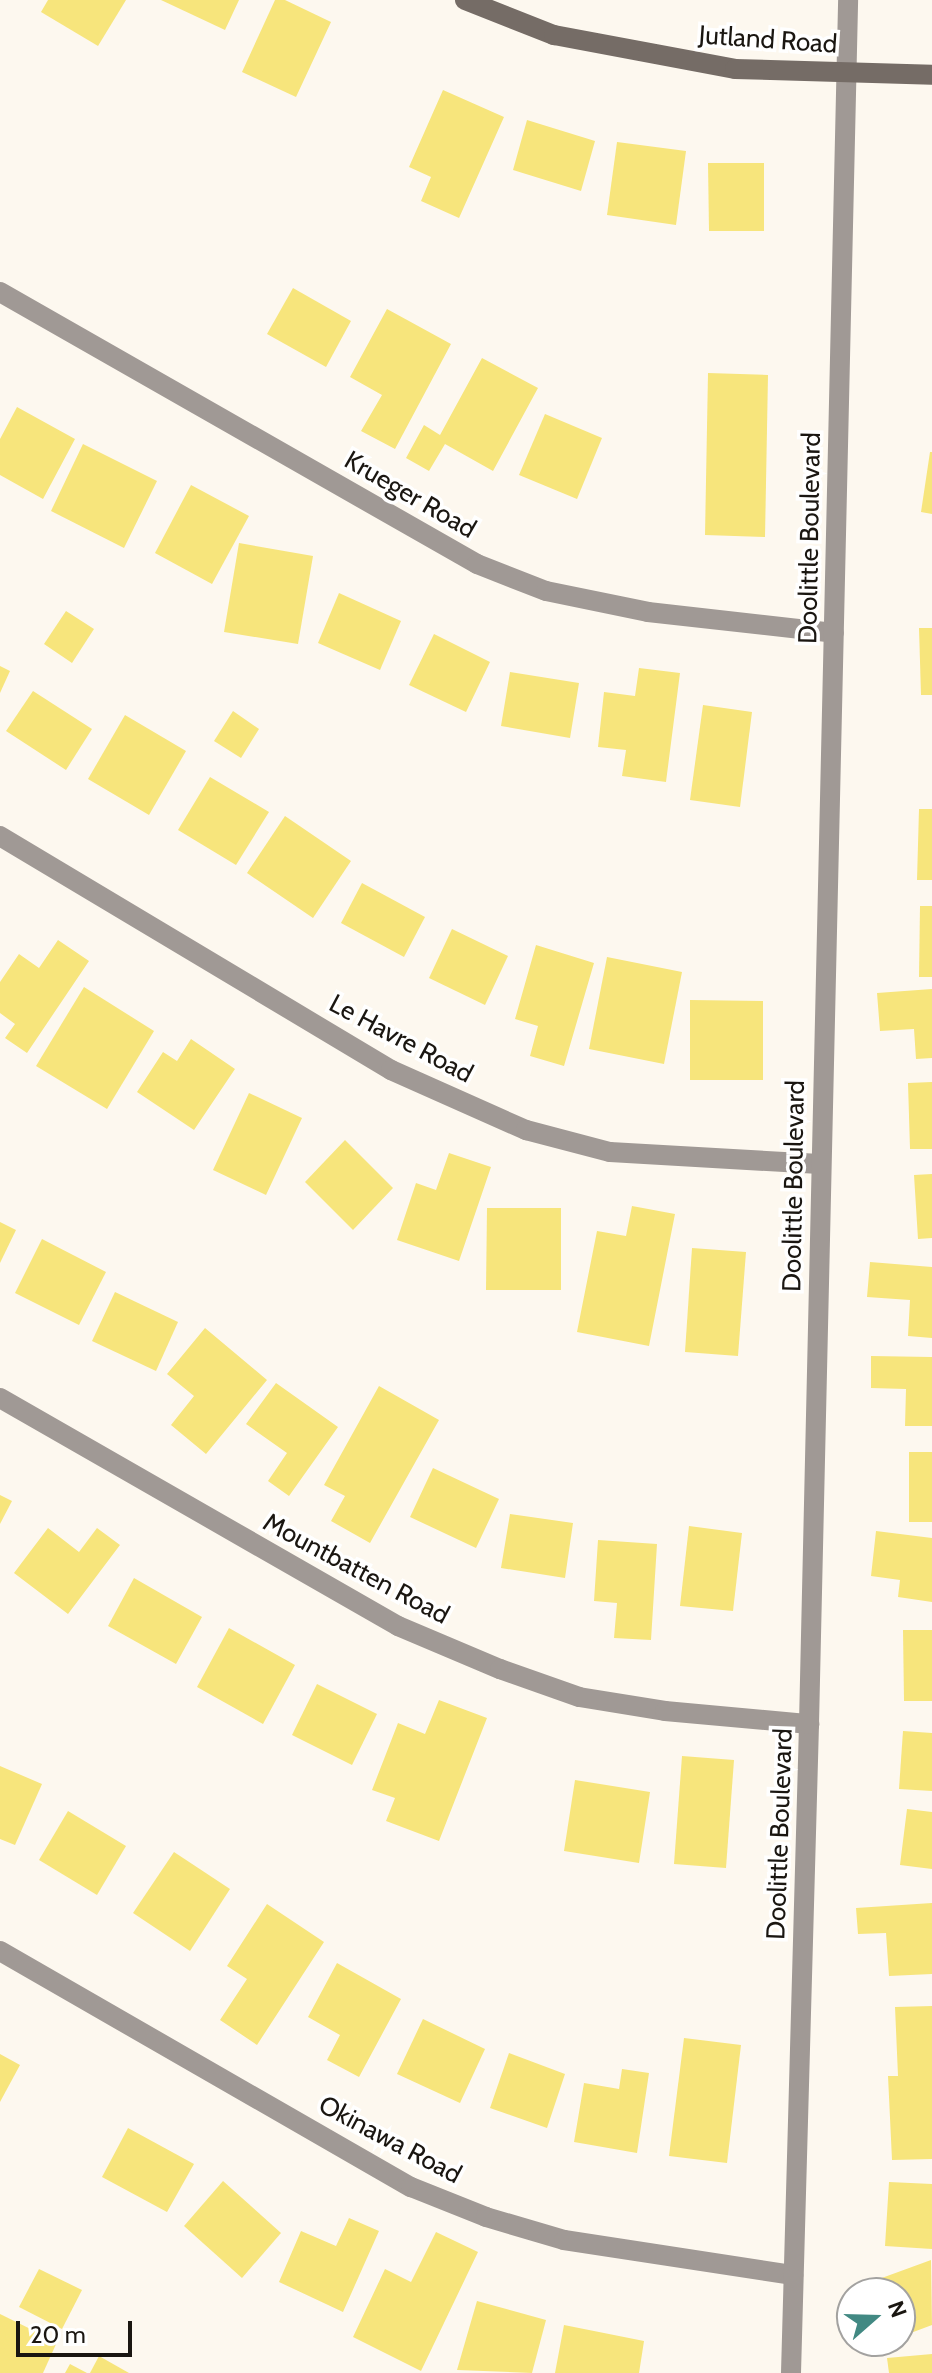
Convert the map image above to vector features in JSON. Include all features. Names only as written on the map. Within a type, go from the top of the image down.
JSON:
[{"type":"street","name":"Jutland Road","points":[[465,0],[554,35],[735,69],[932,75]]},
{"type":"street","name":"Doolittle Boulevard","points":[[791,2373],[809,1724],[848,0]]},
{"type":"street","name":"Krueger Road","points":[[0,292],[477,564],[546,591],[648,612],[834,633]]},
{"type":"street","name":"Le Havre Road","points":[[0,836],[391,1070],[526,1130],[610,1152],[820,1164]]},
{"type":"street","name":"Mountbatten Road","points":[[0,1398],[398,1626],[500,1669],[579,1697],[665,1711],[809,1724]]},
{"type":"street","name":"Okinawa Road","points":[[0,1951],[411,2187],[486,2217],[564,2240],[793,2275]]},
{"type":"building","points":[[48,0],[126,0],[98,46],[41,12]]},
{"type":"building","points":[[161,0],[239,0],[225,30]]},
{"type":"building","points":[[275,0],[285,0],[331,22],[296,97],[242,72]]},
{"type":"building","points":[[443,90],[504,117],[459,218],[421,201],[431,177],[409,167]]},
{"type":"building","points":[[527,120],[595,141],[581,191],[513,170]]},
{"type":"building","points":[[617,142],[686,151],[676,225],[607,215]]},
{"type":"building","points":[[708,163],[764,163],[764,231],[709,231]]},
{"type":"building","points":[[293,288],[351,321],[326,367],[267,334]]},
{"type":"building","points":[[387,309],[451,344],[395,449],[361,431],[382,395],[350,377]]},
{"type":"building","points":[[482,358],[538,388],[493,471],[445,444],[429,471],[406,458],[424,425],[440,435]]},
{"type":"building","points":[[708,373],[768,375],[765,537],[705,535]]},
{"type":"building","points":[[17,407],[75,439],[43,499],[0,475],[0,439]]},
{"type":"building","points":[[545,414],[602,438],[577,499],[519,475]]},
{"type":"building","points":[[83,444],[157,481],[124,548],[51,511]]},
{"type":"building","points":[[932,452],[932,514],[921,512]]},
{"type":"building","points":[[191,485],[249,516],[212,584],[155,553]]},
{"type":"building","points":[[239,543],[313,556],[298,644],[224,632]]},
{"type":"building","points":[[339,593],[401,621],[380,670],[318,643]]},
{"type":"building","points":[[66,611],[94,629],[72,663],[44,644]]},
{"type":"building","points":[[919,628],[932,628],[932,695],[921,695]]},
{"type":"building","points":[[434,634],[490,662],[466,712],[409,685]]},
{"type":"building","points":[[0,666],[10,671],[0,693]]},
{"type":"building","points":[[639,668],[680,673],[666,782],[622,776],[626,750],[598,747],[604,692],[635,696]]},
{"type":"building","points":[[510,672],[579,683],[570,738],[501,726]]},
{"type":"building","points":[[33,691],[92,729],[66,770],[6,731]]},
{"type":"building","points":[[703,705],[752,712],[740,807],[690,800]]},
{"type":"building","points":[[233,711],[259,729],[241,758],[214,741]]},
{"type":"building","points":[[125,715],[186,751],[149,815],[88,779]]},
{"type":"building","points":[[210,777],[269,812],[236,865],[178,830]]},
{"type":"building","points":[[919,809],[932,809],[932,880],[917,880]]},
{"type":"building","points":[[285,816],[351,861],[313,918],[247,873]]},
{"type":"building","points":[[362,883],[425,917],[404,957],[341,923]]},
{"type":"building","points":[[920,906],[932,906],[932,977],[919,977]]},
{"type":"building","points":[[452,929],[508,956],[485,1005],[429,978]]},
{"type":"building","points":[[58,940],[89,961],[27,1053],[5,1038],[15,1024],[0,1013],[0,982],[19,954],[39,968]]},
{"type":"building","points":[[536,945],[594,963],[564,1066],[530,1056],[538,1026],[515,1019]]},
{"type":"building","points":[[607,957],[682,972],[664,1064],[589,1049]]},
{"type":"building","points":[[84,987],[154,1031],[107,1109],[36,1066]]},
{"type":"building","points":[[932,989],[932,1058],[916,1059],[914,1029],[880,1031],[877,993]]},
{"type":"building","points":[[690,1000],[763,1001],[763,1080],[690,1080]]},
{"type":"building","points":[[191,1039],[235,1069],[194,1130],[137,1092],[163,1052],[177,1061]]},
{"type":"building","points":[[932,1082],[932,1149],[910,1149],[908,1083]]},
{"type":"building","points":[[249,1093],[302,1118],[266,1195],[213,1170]]},
{"type":"building","points":[[345,1140],[393,1188],[353,1230],[305,1182]]},
{"type":"building","points":[[449,1153],[491,1167],[459,1261],[397,1240],[416,1183],[436,1190]]},
{"type":"building","points":[[932,1174],[932,1238],[918,1239],[914,1175]]},
{"type":"building","points":[[632,1206],[675,1214],[649,1346],[577,1332],[597,1231],[626,1236]]},
{"type":"building","points":[[487,1208],[561,1208],[561,1290],[486,1290]]},
{"type":"building","points":[[0,1222],[16,1230],[0,1263]]},
{"type":"building","points":[[42,1239],[106,1272],[79,1325],[15,1293]]},
{"type":"building","points":[[692,1248],[746,1252],[738,1356],[685,1352]]},
{"type":"building","points":[[870,1262],[932,1267],[932,1338],[908,1336],[910,1300],[867,1297]]},
{"type":"building","points":[[115,1292],[178,1322],[156,1371],[92,1341]]},
{"type":"building","points":[[205,1328],[267,1380],[206,1454],[171,1425],[194,1396],[167,1374]]},
{"type":"building","points":[[871,1356],[932,1357],[932,1426],[905,1426],[906,1389],[871,1388]]},
{"type":"building","points":[[276,1383],[338,1427],[289,1496],[268,1481],[287,1453],[246,1424]]},
{"type":"building","points":[[379,1386],[439,1420],[370,1543],[331,1521],[345,1496],[324,1485]]},
{"type":"building","points":[[909,1452],[932,1452],[932,1522],[909,1522]]},
{"type":"building","points":[[433,1468],[499,1499],[476,1548],[410,1517]]},
{"type":"building","points":[[0,1495],[12,1501],[0,1524]]},
{"type":"building","points":[[510,1514],[573,1523],[565,1578],[501,1568]]},
{"type":"building","points":[[689,1526],[742,1533],[733,1611],[680,1606]]},
{"type":"building","points":[[48,1528],[79,1552],[97,1528],[120,1545],[68,1614],[14,1573]]},
{"type":"building","points":[[876,1531],[932,1538],[932,1602],[898,1597],[900,1580],[871,1576]]},
{"type":"building","points":[[598,1540],[657,1544],[651,1640],[614,1638],[617,1603],[594,1601]]},
{"type":"building","points":[[134,1578],[202,1617],[176,1664],[108,1626]]},
{"type":"building","points":[[229,1628],[295,1665],[263,1724],[197,1687]]},
{"type":"building","points":[[903,1630],[932,1630],[932,1701],[904,1701]]},
{"type":"building","points":[[317,1684],[377,1714],[352,1765],[292,1735]]},
{"type":"building","points":[[439,1700],[487,1718],[439,1841],[386,1821],[395,1798],[372,1790],[398,1723],[425,1734]]},
{"type":"building","points":[[903,1731],[932,1733],[932,1791],[899,1789]]},
{"type":"building","points":[[682,1756],[734,1760],[726,1868],[674,1864]]},
{"type":"building","points":[[0,1766],[42,1784],[15,1845],[0,1839]]},
{"type":"building","points":[[575,1780],[650,1792],[639,1863],[564,1851]]},
{"type":"building","points":[[907,1809],[932,1812],[932,1869],[900,1865]]},
{"type":"building","points":[[68,1811],[126,1846],[97,1895],[39,1860]]},
{"type":"building","points":[[174,1852],[230,1889],[190,1951],[133,1913]]},
{"type":"building","points":[[932,1903],[932,1974],[889,1976],[886,1933],[858,1934],[856,1908]]},
{"type":"building","points":[[267,1904],[324,1942],[257,2045],[220,2020],[247,1979],[227,1966]]},
{"type":"building","points":[[337,1963],[401,1999],[359,2077],[327,2060],[340,2035],[308,2017]]},
{"type":"building","points":[[932,2006],[932,2159],[892,2160],[888,2076],[898,2076],[895,2007]]},
{"type":"building","points":[[423,2019],[485,2049],[460,2103],[397,2074]]},
{"type":"building","points":[[684,2038],[741,2045],[727,2163],[669,2156]]},
{"type":"building","points":[[509,2053],[565,2074],[547,2128],[490,2108]]},
{"type":"building","points":[[0,2054],[20,2065],[0,2102]]},
{"type":"building","points":[[622,2069],[649,2073],[637,2153],[574,2142],[584,2083],[619,2089]]},
{"type":"building","points":[[128,2128],[194,2164],[167,2212],[102,2177]]},
{"type":"building","points":[[223,2181],[281,2233],[242,2278],[184,2226]]},
{"type":"building","points":[[889,2182],[932,2184],[932,2249],[885,2246]]},
{"type":"building","points":[[349,2218],[379,2231],[343,2312],[279,2282],[301,2231],[336,2246]]},
{"type":"building","points":[[436,2232],[478,2252],[421,2371],[353,2337],[385,2269],[411,2282]]},
{"type":"building","points":[[931,2260],[932,2325],[916,2331],[916,2277],[884,2277]]},
{"type":"building","points":[[39,2269],[82,2290],[62,2329],[19,2307]]},
{"type":"building","points":[[477,2301],[546,2320],[532,2373],[457,2370]]},
{"type":"building","points":[[0,2314],[57,2342],[43,2373],[0,2373]]},
{"type":"building","points":[[564,2325],[644,2341],[639,2373],[555,2373]]},
{"type":"building","points":[[932,2354],[932,2373],[889,2373],[887,2358]]},
{"type":"building","points":[[99,2356],[129,2373],[90,2373]]},
{"type":"building","points":[[70,2364],[87,2373],[65,2373]]}]
